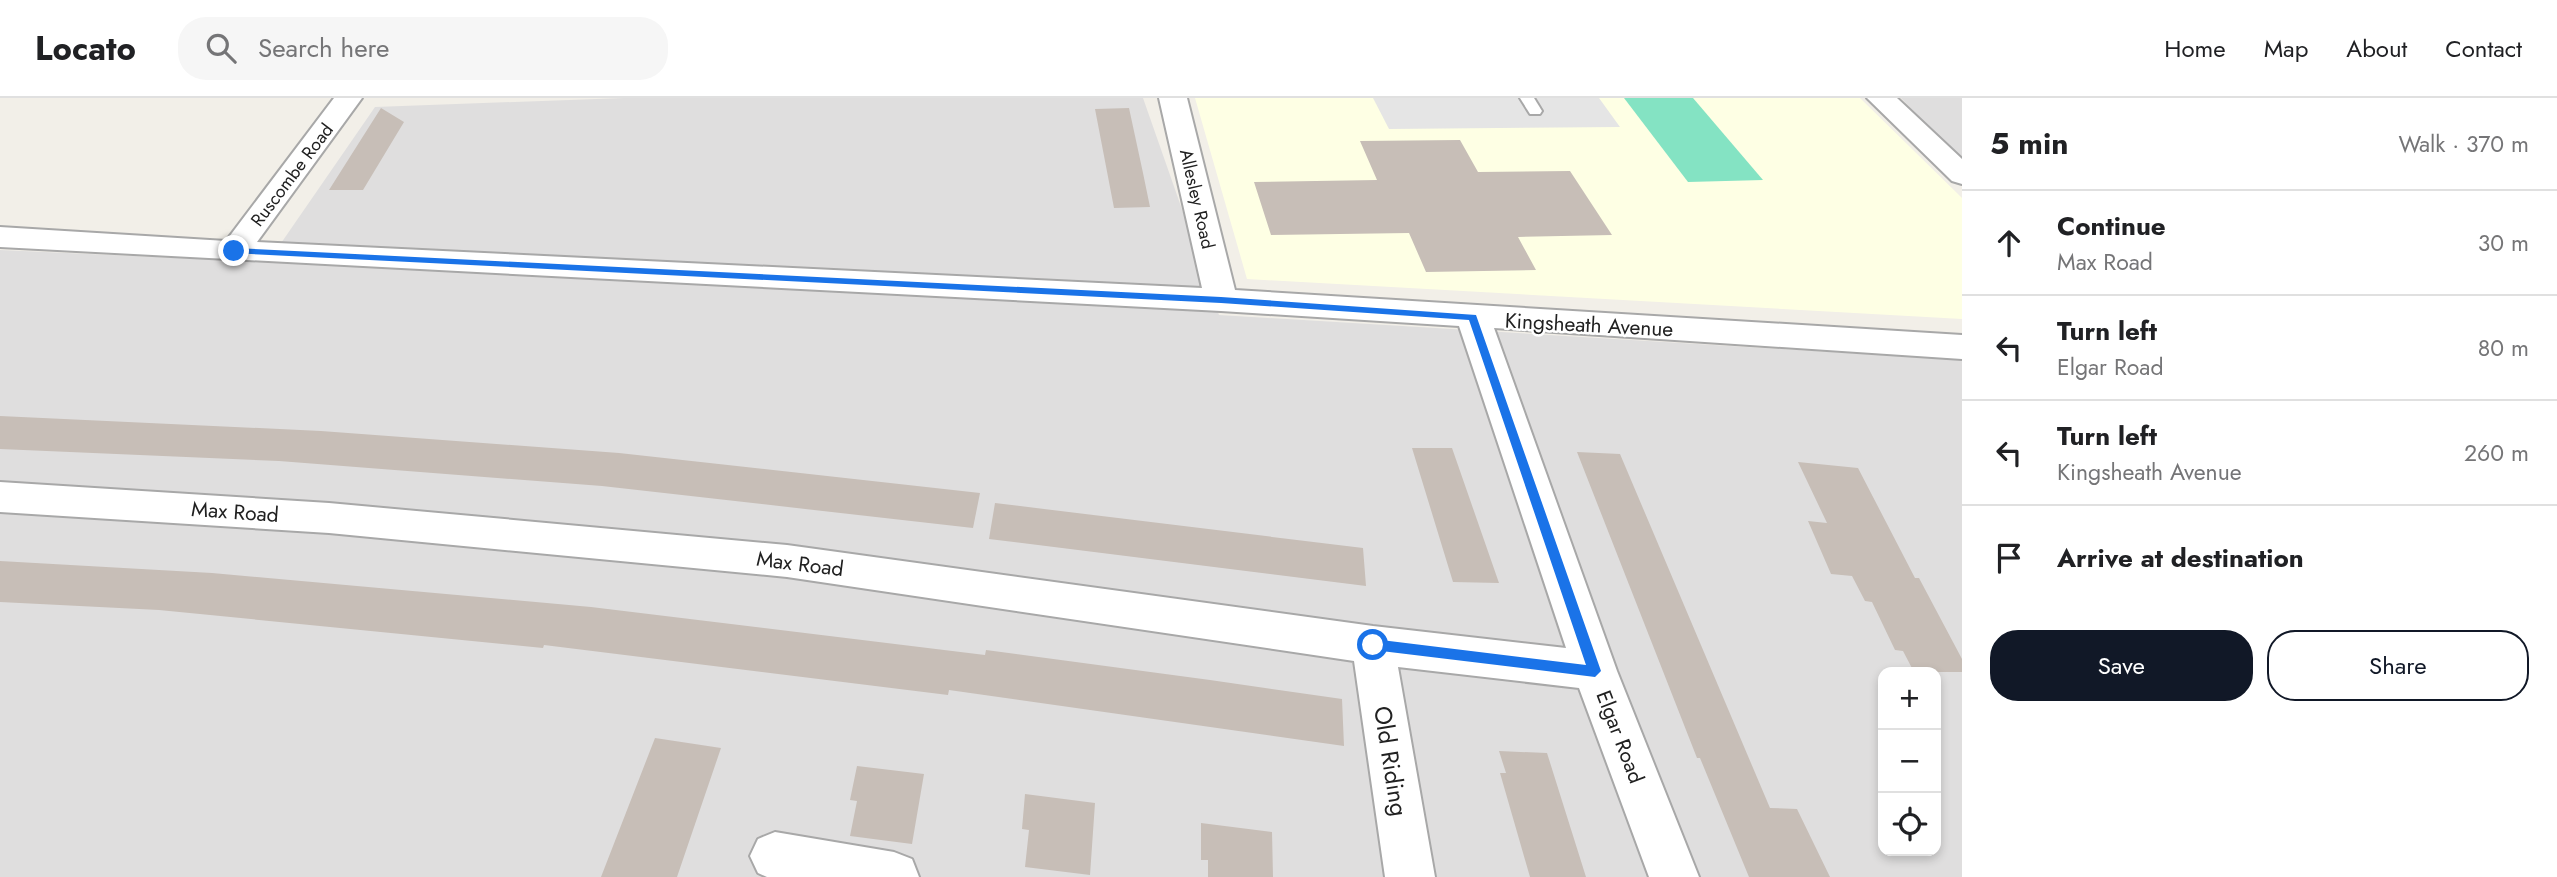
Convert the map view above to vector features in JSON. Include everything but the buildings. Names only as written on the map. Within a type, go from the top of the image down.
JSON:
[{"type":"street","name":"Ruscombe Road","points":[[234,251],[348,98]]},
{"type":"street","name":"Allesley Road","points":[[1173,98],[1221,300]]},
{"type":"street","points":[[1881,98],[1962,175]]},
{"type":"street","name":"Kingsheath Avenue","points":[[0,237],[1221,300],[1962,347]]},
{"type":"street","name":"Elgar Road","points":[[1473,317],[1595,671],[1674,877]]},
{"type":"street","name":"Max Road","points":[[0,497],[329,518],[787,561],[1373,645],[1595,671]]},
{"type":"street","name":"Old Riding","points":[[1373,645],[1410,877]]},
{"type":"street","points":[[775,856],[894,877]]},
{"type":"lane","points":[[1527,98],[1535,111]]},
{"type":"shaded area","points":[[624,98],[1143,98],[1219,315],[1962,360],[1962,877],[0,877],[0,250],[268,262],[375,107]]},
{"type":"shaded area","points":[[1195,98],[1860,98],[1962,198],[1962,319],[1247,279]]},
{"type":"shaded area","points":[[1373,98],[1599,98],[1620,127],[1389,129]]},
{"type":"shaded area","points":[[1901,98],[1962,98],[1962,163]]},
{"type":"green space","points":[[1624,98],[1693,98],[1763,180],[1688,182]]},
{"type":"route","points":[[234,251],[1221,300],[1473,317],[1595,671],[1373,645]]}]
